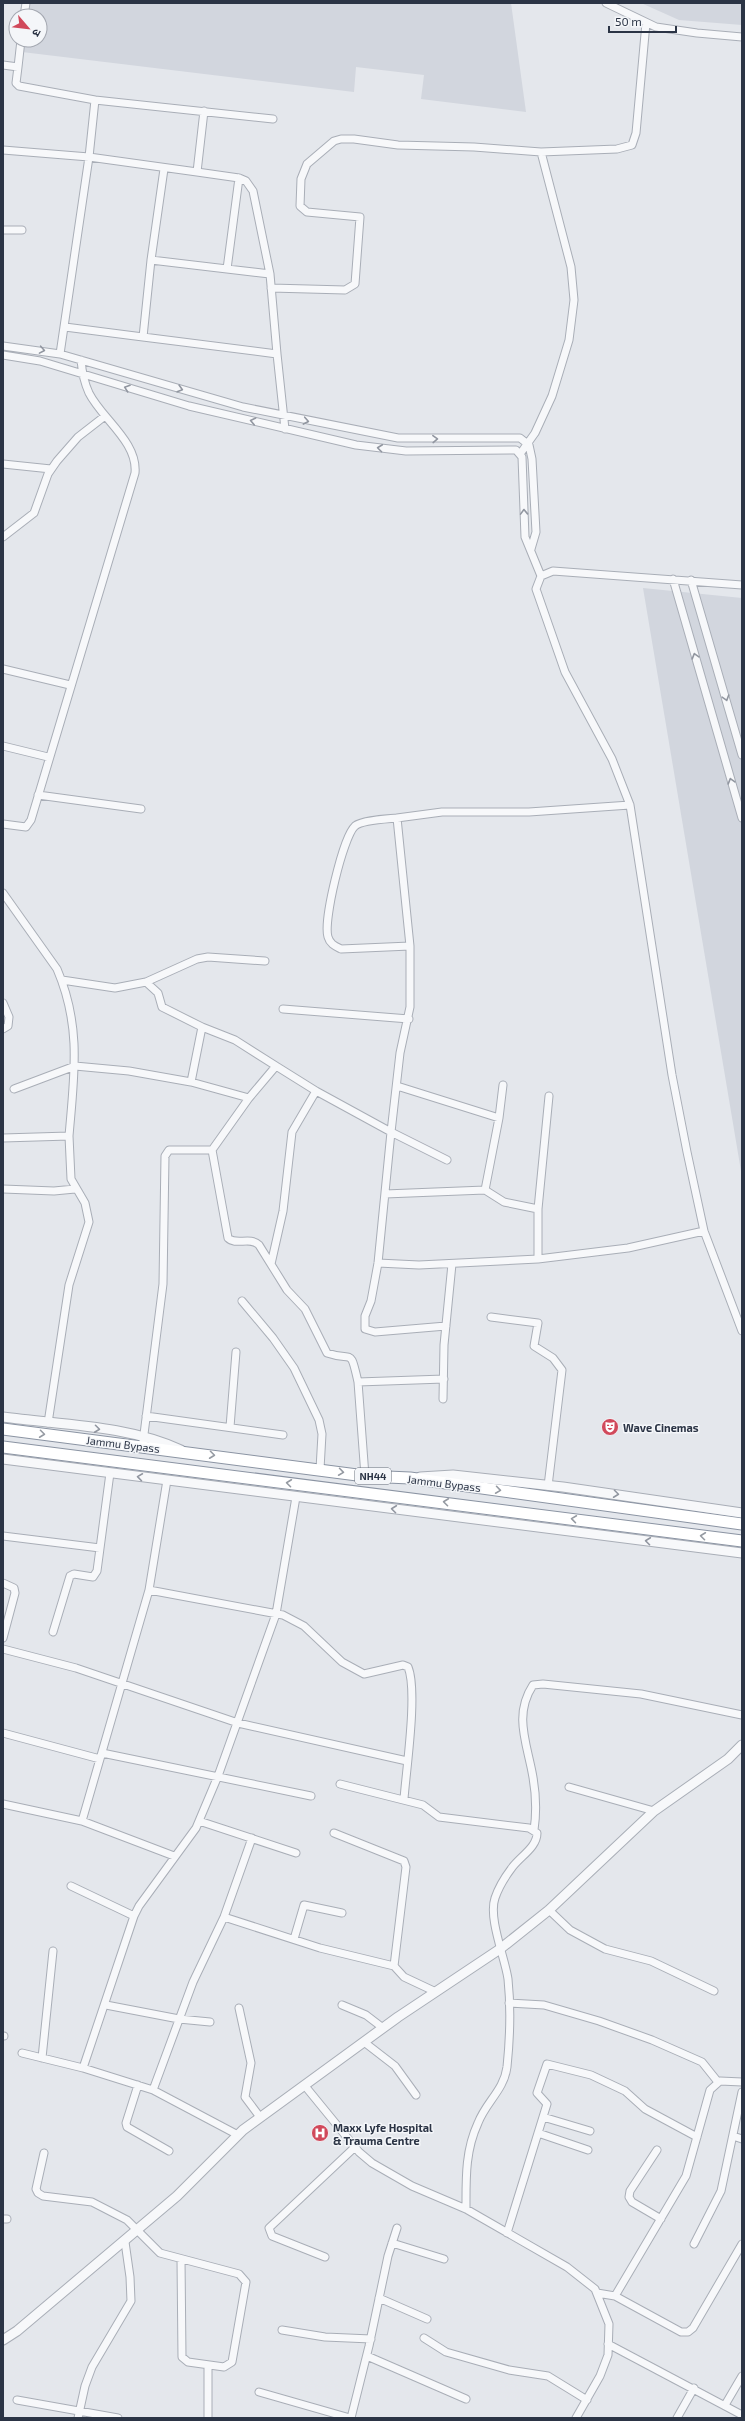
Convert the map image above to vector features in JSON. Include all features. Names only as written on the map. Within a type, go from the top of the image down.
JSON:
[{"type":"highway","name":"Jammu Bypass","points":[[3,1430],[143,1441],[184,1451],[365,1476],[410,1478],[742,1524]]},
{"type":"highway","name":"Jammu Bypass","points":[[3,1447],[742,1542]]},
{"type":"street","points":[[606,3],[646,23],[697,33],[742,37]]},
{"type":"street","points":[[271,288],[345,290],[355,284],[360,217],[307,212],[300,206],[301,179],[303,170],[307,164],[334,141],[354,139],[398,145],[474,147],[541,152],[617,148],[632,145],[636,133],[646,23]]},
{"type":"street","points":[[20,48],[16,83],[19,86],[95,100],[273,119]]},
{"type":"street","points":[[3,64],[18,67]]},
{"type":"street","points":[[60,354],[89,157],[95,100]]},
{"type":"street","points":[[197,172],[204,111]]},
{"type":"street","points":[[3,150],[89,157],[164,169],[239,178],[246,181],[253,191],[270,274],[285,428]]},
{"type":"street","points":[[541,152],[571,267],[574,300],[569,340],[554,390],[539,425],[528,445],[520,454],[525,537],[541,576],[536,589],[565,672],[612,759],[630,805],[672,1075],[704,1230],[742,1331]]},
{"type":"street","points":[[143,337],[151,260],[164,169]]},
{"type":"street","points":[[227,269],[239,178]]},
{"type":"street","points":[[3,230],[22,230]]},
{"type":"street","points":[[151,260],[270,274]]},
{"type":"street","points":[[65,327],[277,354]]},
{"type":"street","points":[[3,346],[60,354],[166,385],[284,416],[398,438],[426,440],[514,436],[520,438],[528,445],[532,459],[536,532],[531,549]]},
{"type":"street","points":[[3,355],[40,361],[164,399],[356,445],[384,449],[421,451],[512,449],[520,454]]},
{"type":"street","points":[[3,824],[26,827],[31,820],[48,757],[135,473],[136,465],[133,453],[90,394],[82,373],[81,360]]},
{"type":"street","points":[[164,399],[166,385]]},
{"type":"street","points":[[3,537],[34,513],[51,469],[78,438],[105,416]]},
{"type":"street","points":[[3,464],[51,469]]},
{"type":"street","points":[[541,576],[552,571],[691,580],[742,585]]},
{"type":"street","points":[[673,579],[742,818]]},
{"type":"street","points":[[691,580],[742,755]]},
{"type":"street","points":[[3,669],[70,685]]},
{"type":"street","points":[[734,726],[742,728]]},
{"type":"street","points":[[3,746],[48,757]]},
{"type":"street","points":[[38,795],[141,809]]},
{"type":"street","points":[[410,946],[341,949],[334,946],[328,937],[327,928],[334,883],[351,833],[360,823],[442,812],[529,812],[630,805]]},
{"type":"street","points":[[397,818],[410,946],[408,1019],[400,1053],[378,1263],[371,1301],[365,1316],[365,1329],[375,1332],[446,1326]]},
{"type":"street","points":[[3,893],[50,957],[62,980],[75,1033],[75,1066],[69,1136],[70,1173],[75,1189],[85,1203],[89,1222],[69,1284],[48,1423]]},
{"type":"street","points":[[62,980],[115,988],[146,982],[197,959],[208,957],[265,961]]},
{"type":"street","points":[[146,982],[158,994],[162,1007],[202,1027],[241,1043],[316,1091],[391,1132],[447,1160]]},
{"type":"street","points":[[3,1003],[10,1021],[8,1026],[3,1028]]},
{"type":"street","points":[[283,1009],[408,1019]]},
{"type":"street","points":[[191,1082],[202,1027]]},
{"type":"street","points":[[14,1089],[75,1066],[129,1071],[191,1082],[249,1098]]},
{"type":"street","points":[[276,1066],[249,1098],[212,1150],[228,1238],[231,1240],[249,1239],[256,1243],[287,1290],[305,1310],[327,1353],[348,1356],[352,1359],[358,1382],[365,1476]]},
{"type":"street","points":[[485,1190],[499,1118],[503,1085]]},
{"type":"street","points":[[397,1086],[499,1118]]},
{"type":"street","points":[[271,1264],[283,1211],[292,1132],[316,1091]]},
{"type":"street","points":[[538,1259],[538,1209],[549,1096]]},
{"type":"street","points":[[3,1138],[69,1136]]},
{"type":"street","points":[[3,1417],[48,1423],[143,1441],[163,1284],[165,1156],[169,1150],[212,1150]]},
{"type":"street","points":[[3,1189],[54,1191],[75,1189]]},
{"type":"street","points":[[385,1194],[485,1190],[504,1202],[538,1209]]},
{"type":"street","points":[[378,1263],[419,1265],[538,1259],[628,1248],[704,1230]]},
{"type":"street","points":[[443,1399],[446,1326],[452,1264]]},
{"type":"street","points":[[242,1301],[273,1338],[294,1368],[320,1420],[322,1434],[320,1469]]},
{"type":"street","points":[[491,1317],[538,1323],[534,1346],[553,1358],[562,1370],[548,1486]]},
{"type":"street","points":[[230,1427],[236,1352]]},
{"type":"street","points":[[358,1382],[444,1379]]},
{"type":"street","points":[[146,1416],[230,1427],[251,1432],[283,1435]]},
{"type":"street","points":[[3,1459],[742,1553]]},
{"type":"street","points":[[54,1632],[70,1576],[74,1574],[90,1577],[95,1575],[110,1473]]},
{"type":"street","points":[[410,1478],[440,1474],[621,1494],[742,1513]]},
{"type":"street","points":[[82,1821],[149,1590],[167,1480]]},
{"type":"street","points":[[83,2068],[106,2005],[134,1916],[199,1821],[238,1723],[276,1614],[296,1497]]},
{"type":"street","points":[[3,1536],[100,1548]]},
{"type":"street","points":[[3,1583],[14,1588],[15,1593],[3,1638]]},
{"type":"street","points":[[149,1590],[276,1614],[294,1619],[342,1662],[364,1674],[403,1665],[408,1667],[411,1686],[404,1799]]},
{"type":"street","points":[[3,1649],[76,1668],[238,1723],[407,1762]]},
{"type":"street","points":[[466,2209],[467,2157],[478,2123],[497,2094],[505,2076],[509,2003],[508,1978],[500,1948],[493,1908],[494,1899],[511,1868],[535,1843],[537,1833],[534,1830],[536,1799],[521,1722],[526,1700],[532,1685],[543,1684],[641,1694],[742,1715]]},
{"type":"street","points":[[3,1733],[101,1756],[218,1776],[311,1796]]},
{"type":"street","points":[[3,2340],[17,2331],[138,2230],[177,2196],[238,2135],[260,2117],[305,2086],[383,2028],[500,1948],[549,1910],[654,1811],[728,1759],[742,1745]]},
{"type":"street","points":[[340,1784],[404,1799],[428,1807],[439,1817],[534,1830]]},
{"type":"street","points":[[569,1787],[654,1811]]},
{"type":"street","points":[[3,1804],[82,1821],[174,1856]]},
{"type":"street","points":[[199,1821],[296,1853]]},
{"type":"street","points":[[334,1832],[404,1861],[406,1867],[394,1966]]},
{"type":"street","points":[[153,2090],[193,1982],[224,1917],[252,1838]]},
{"type":"street","points":[[71,1886],[134,1916]]},
{"type":"street","points":[[294,1940],[304,1905],[342,1913]]},
{"type":"street","points":[[549,1910],[570,1930],[600,1947],[651,1961],[714,1991]]},
{"type":"street","points":[[224,1917],[294,1940],[394,1966],[404,1977],[436,1992]]},
{"type":"street","points":[[42,2058],[53,1951]]},
{"type":"street","points":[[509,2003],[544,2005],[600,2021],[652,2040],[702,2062],[718,2082]]},
{"type":"street","points":[[106,2005],[179,2019],[210,2022]]},
{"type":"street","points":[[342,2005],[366,2014],[383,2028]]},
{"type":"street","points":[[239,2008],[250,2063],[245,2097],[260,2117]]},
{"type":"street","points":[[364,2042],[395,2066],[416,2095]]},
{"type":"street","points":[[22,2053],[83,2068],[153,2090],[238,2135]]},
{"type":"street","points":[[507,2233],[547,2104],[537,2093],[544,2068],[551,2064],[591,2075],[625,2091],[645,2109],[697,2137]]},
{"type":"street","points":[[615,2296],[686,2176],[710,2090],[718,2082],[742,2082]]},
{"type":"street","points":[[138,2085],[126,2127],[169,2151]]},
{"type":"street","points":[[305,2086],[355,2147],[372,2163],[412,2186],[466,2209],[567,2267],[584,2278],[597,2293],[609,2324],[608,2355],[576,2418]]},
{"type":"street","points":[[694,2244],[721,2191],[742,2092]]},
{"type":"street","points":[[543,2117],[590,2131]]},
{"type":"street","points":[[538,2133],[588,2150]]},
{"type":"street","points":[[733,2136],[742,2139]]},
{"type":"street","points":[[325,2257],[272,2236],[269,2228],[355,2147]]},
{"type":"street","points":[[657,2150],[630,2191],[629,2197],[632,2202],[661,2219]]},
{"type":"street","points":[[44,2153],[36,2188],[38,2193],[43,2196],[92,2202],[127,2220],[138,2230],[156,2251],[239,2274],[246,2282],[232,2362],[224,2367],[188,2362],[182,2357],[181,2259]]},
{"type":"street","points":[[259,2392],[351,2418],[371,2340],[392,2243],[397,2228]]},
{"type":"street","points":[[78,2418],[92,2367],[131,2301],[130,2277],[124,2242]]},
{"type":"street","points":[[392,2243],[444,2259]]},
{"type":"street","points":[[597,2293],[615,2296],[681,2332],[688,2332],[693,2328],[742,2244]]},
{"type":"street","points":[[379,2298],[427,2319]]},
{"type":"street","points":[[282,2330],[325,2337],[371,2340]]},
{"type":"street","points":[[424,2338],[446,2352],[509,2370],[548,2376],[586,2400]]},
{"type":"street","points":[[608,2344],[694,2388],[742,2415]]},
{"type":"street","points":[[367,2356],[466,2399]]},
{"type":"street","points":[[208,2365],[208,2418]]},
{"type":"street","points":[[725,2406],[742,2376]]},
{"type":"street","points":[[677,2418],[694,2388]]},
{"type":"street","points":[[17,2400],[118,2418]]},
{"type":"shaded area","points":[[28,3],[511,3],[526,112],[421,99],[424,75],[356,67],[354,92],[22,52],[22,48],[48,48],[48,8],[27,8]]},
{"type":"shaded area","points":[[641,3],[742,3],[742,25],[679,20]]},
{"type":"shaded area","points":[[643,588],[742,598],[742,1177]]},
{"type":"place","name":"Wave Cinemas","points":[[610,1427]]},
{"type":"place","name":"Maxx Lyfe Hospital & Trauma Centre","points":[[320,2133]]}]
